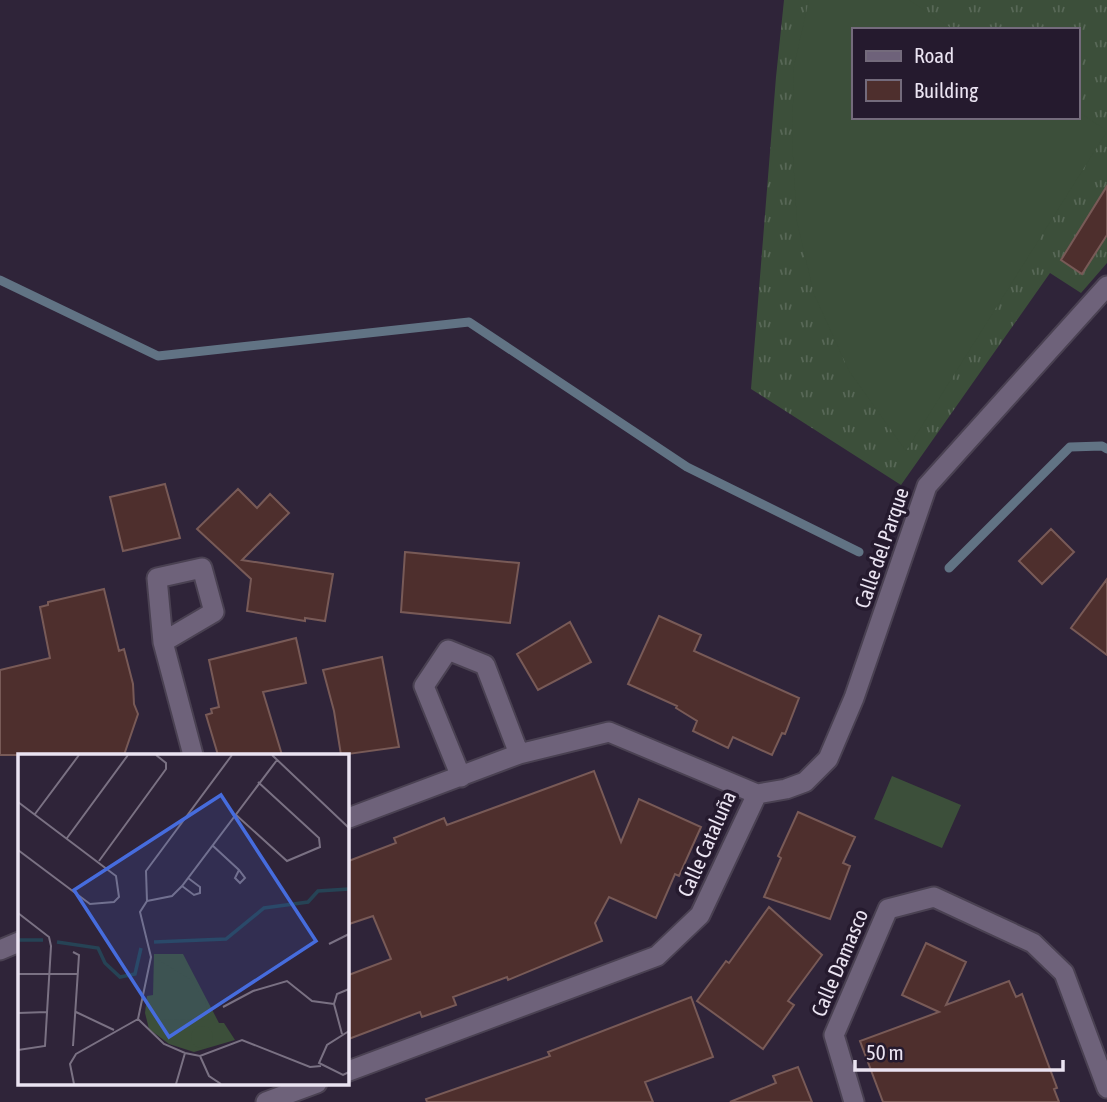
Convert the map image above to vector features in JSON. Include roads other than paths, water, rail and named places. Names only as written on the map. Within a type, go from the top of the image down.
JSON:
[{"type":"street","name":"Calle del Parque","points":[[757,794],[806,782],[828,760],[855,698],[927,486],[1107,286]]},
{"type":"street","points":[[163,642],[193,754]]},
{"type":"street","points":[[461,777],[424,686],[448,650],[485,666],[519,754]]},
{"type":"street","name":"Calle Cataluña","points":[[348,818],[519,754],[609,732],[757,794],[700,915],[657,956],[348,1071]]},
{"type":"street","name":"Calle Damasco","points":[[854,1102],[834,1035],[888,909],[934,898],[1034,943],[1064,973],[1107,1088]]},
{"type":"street","points":[[0,950],[18,942]]},
{"type":"street","points":[[265,1102],[314,1084]]},
{"type":"waterway","points":[[0,280],[158,356],[469,322],[687,467],[859,552]]},
{"type":"waterway","points":[[949,568],[1070,447],[1102,446],[1107,449]]}]
